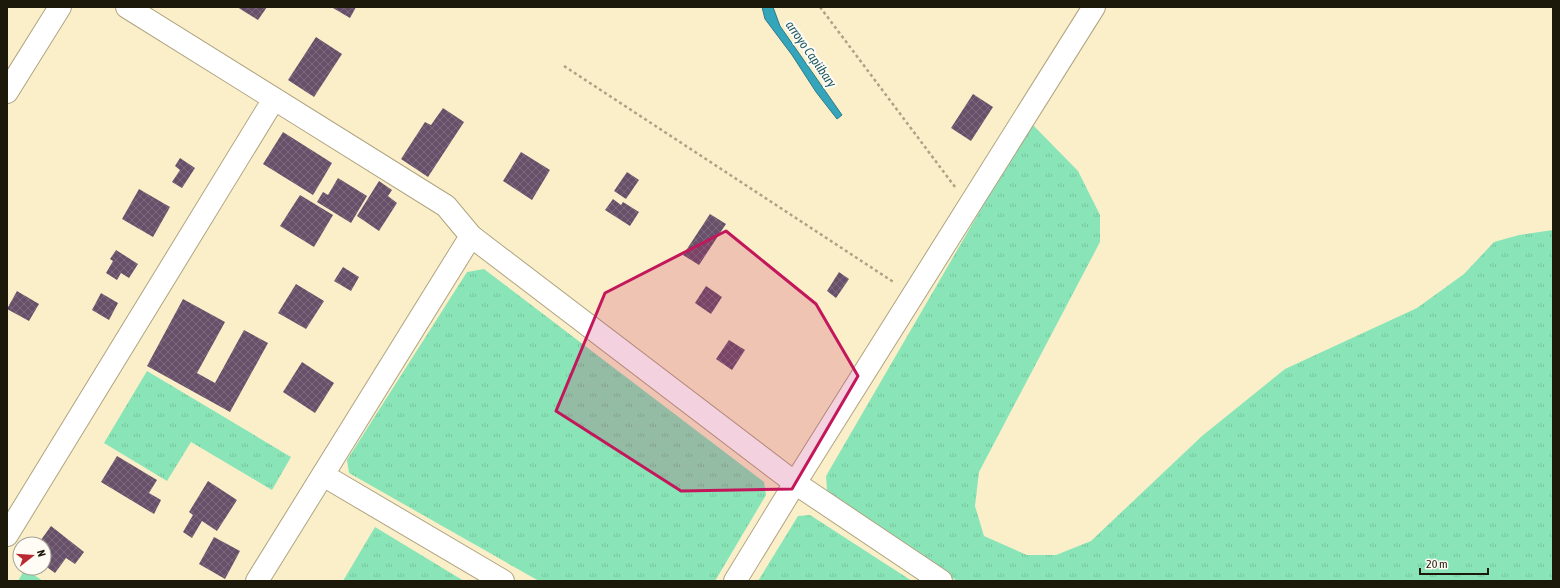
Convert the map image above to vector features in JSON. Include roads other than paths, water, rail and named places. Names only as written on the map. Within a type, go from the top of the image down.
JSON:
[{"type":"street","points":[[7,92],[60,7]]},
{"type":"street","points":[[127,7],[446,206],[471,236],[795,483],[941,581]]},
{"type":"street","points":[[735,581],[1094,7]]},
{"type":"street","points":[[7,535],[274,99]]},
{"type":"street","points":[[257,581],[471,236]]},
{"type":"street","points":[[323,475],[503,581]]},
{"type":"water","points":[[762,7],[773,7],[780,26],[842,115],[837,119],[816,92],[792,55],[765,19]]},
{"type":"water label","name":"arroyo Capiibary","points":[[811,54]]}]
